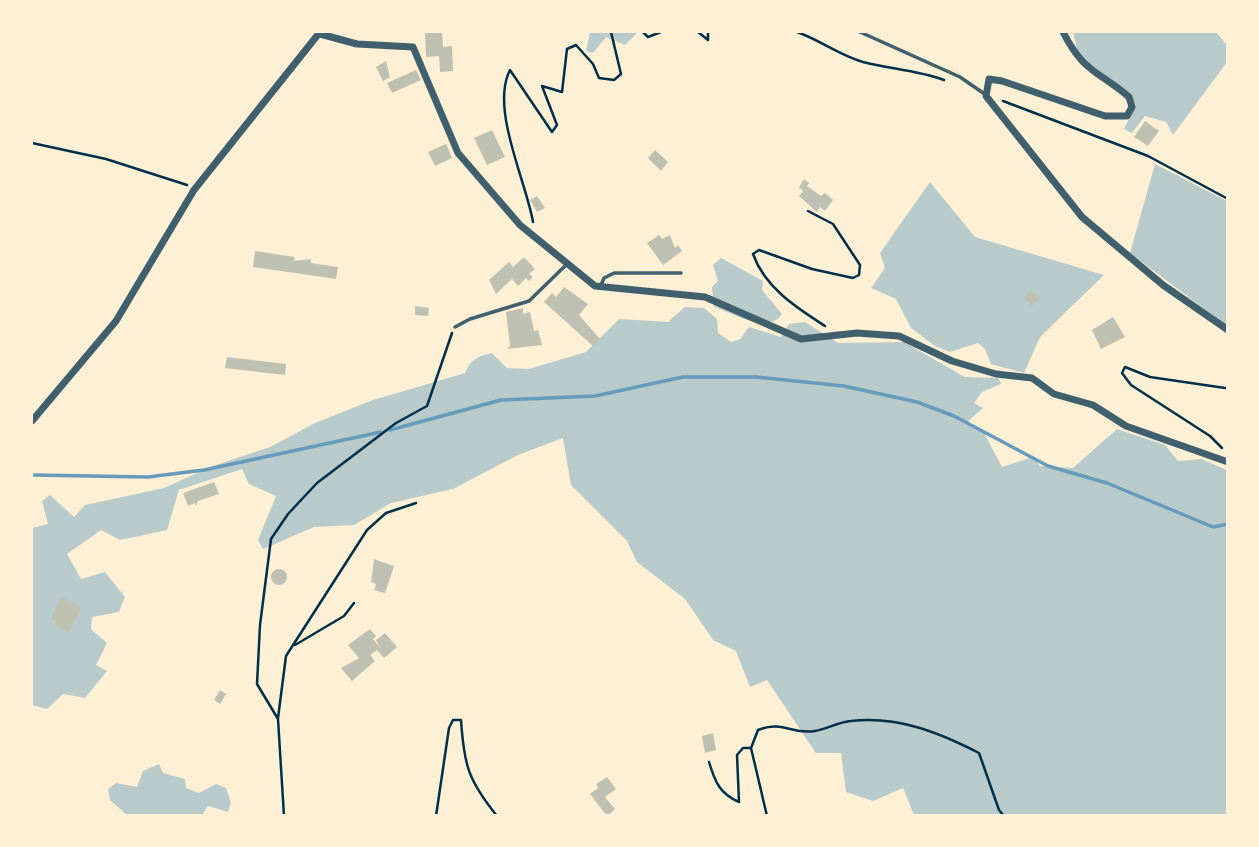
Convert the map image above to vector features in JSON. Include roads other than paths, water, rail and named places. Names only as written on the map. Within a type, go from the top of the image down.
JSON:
[{"type":"street","points":[[1063,32],[1076,56],[1099,78],[1129,97],[1132,107],[1127,116],[1105,116],[989,79],[986,96],[1082,218],[1163,285],[1227,330]]},
{"type":"street","points":[[32,421],[116,321],[194,190],[320,33],[357,44],[413,47],[458,153],[529,233],[566,264],[600,287],[705,297],[801,339],[836,335],[899,336],[952,361],[996,374],[1032,378],[1054,394],[1093,405],[1126,426],[1223,460]]},
{"type":"lane","points":[[860,32],[960,76],[986,96]]},
{"type":"lane","points":[[454,327],[470,318],[529,301],[566,264]]},
{"type":"lane","points":[[600,287],[604,278],[614,273],[681,273]]},
{"type":"waterway","points":[[390,430],[501,400],[595,396],[683,377],[756,377],[844,386],[917,402],[954,416],[1048,466],[1107,483],[1213,527],[1228,524]]},
{"type":"waterway","points":[[32,475],[148,477],[204,470],[381,432]]}]
